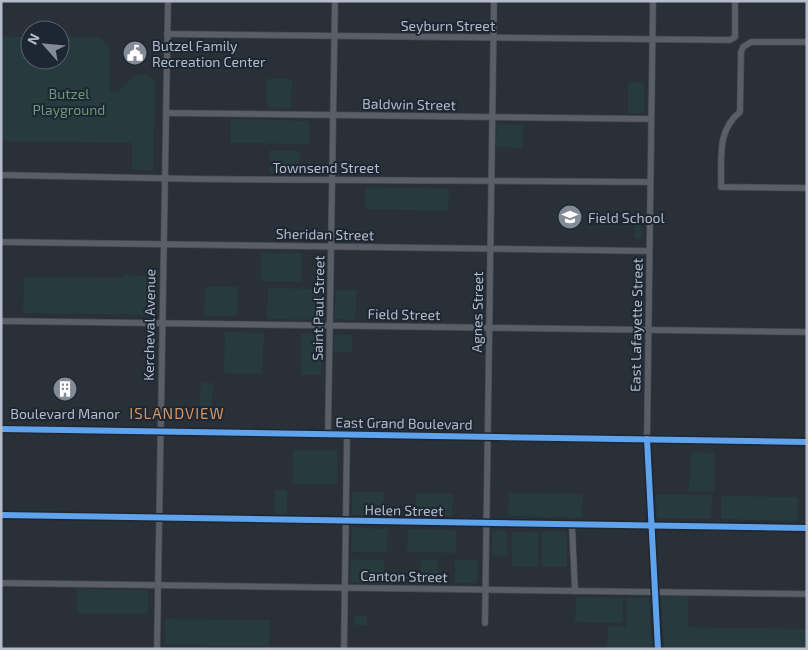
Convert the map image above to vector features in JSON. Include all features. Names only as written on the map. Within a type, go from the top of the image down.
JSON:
[{"type":"main road","name":"East Grand Boulevard","points":[[1,429],[807,442]]},
{"type":"street","name":"Kercheval Avenue","points":[[157,649],[168,1]]},
{"type":"street","name":"Saint Paul Street","points":[[328,434],[335,1]]},
{"type":"street","name":"Agnes Street","points":[[485,623],[494,1]]},
{"type":"street","name":"East Lafayette Street","points":[[653,1],[647,439],[658,649]]},
{"type":"street","name":"Seyburn Street","points":[[167,34],[730,40],[735,37],[735,1]]},
{"type":"street","points":[[807,42],[751,42],[744,44],[741,52],[740,112],[729,123],[722,140],[721,187],[807,188]]},
{"type":"street","name":"Baldwin Street","points":[[166,112],[651,119]]},
{"type":"street","name":"Townsend Street","points":[[1,174],[165,178],[650,182]]},
{"type":"street","name":"Sheridan Street","points":[[1,242],[649,251]]},
{"type":"street","name":"Field Street","points":[[1,321],[807,332]]},
{"type":"street","points":[[344,649],[347,435]]},
{"type":"street","name":"Helen Street","points":[[1,515],[807,528]]},
{"type":"street","points":[[572,525],[574,591]]},
{"type":"street","name":"Canton Street","points":[[1,582],[807,594]]},
{"type":"green space","name":"Butzel Playground","points":[[1,37],[20,37],[20,70],[70,70],[70,37],[100,38],[109,46],[110,91],[118,92],[134,76],[146,74],[155,83],[153,171],[132,169],[132,143],[1,141]]},
{"type":"green space","points":[[267,79],[292,79],[291,108],[267,108]]},
{"type":"green space","points":[[628,82],[644,83],[644,113],[628,113]]},
{"type":"green space","points":[[231,119],[309,121],[309,144],[231,143]]},
{"type":"green space","points":[[497,124],[523,125],[522,148],[496,147]]},
{"type":"green space","points":[[270,150],[300,151],[299,174],[270,173]]},
{"type":"green space","points":[[366,187],[449,189],[448,211],[365,209]]},
{"type":"green space","points":[[635,225],[641,225],[642,238],[640,239],[634,238]]},
{"type":"green space","points":[[261,253],[302,253],[301,282],[261,281]]},
{"type":"green space","points":[[125,275],[150,276],[150,315],[23,313],[24,277],[125,278]]},
{"type":"green space","points":[[205,287],[238,287],[237,316],[204,316]]},
{"type":"green space","points":[[268,288],[322,289],[321,320],[267,319]]},
{"type":"green space","points":[[336,290],[357,290],[355,320],[334,319]]},
{"type":"green space","points":[[225,332],[264,333],[262,374],[224,373]]},
{"type":"green space","points":[[301,334],[321,334],[321,375],[301,375]]},
{"type":"green space","points":[[334,335],[352,335],[352,352],[334,352]]},
{"type":"green space","points":[[201,382],[213,383],[211,417],[199,416]]},
{"type":"green space","points":[[293,450],[337,450],[337,484],[293,484]]},
{"type":"green space","points":[[691,452],[714,453],[714,491],[689,491]]},
{"type":"green space","points":[[275,490],[287,490],[287,514],[274,514]]},
{"type":"green space","points":[[352,492],[384,492],[383,515],[352,515]]},
{"type":"green space","points":[[416,493],[453,494],[452,517],[415,516]]},
{"type":"green space","points":[[509,493],[583,494],[582,518],[508,516]]},
{"type":"green space","points":[[656,495],[712,495],[711,519],[657,518]]},
{"type":"green space","points":[[721,496],[798,497],[797,521],[721,519]]},
{"type":"green space","points":[[352,528],[388,529],[387,552],[351,552]]},
{"type":"green space","points":[[408,529],[456,530],[456,553],[407,552]]},
{"type":"green space","points":[[492,530],[507,531],[507,556],[492,555]]},
{"type":"green space","points":[[567,531],[567,567],[542,567],[541,532]]},
{"type":"green space","points":[[512,532],[538,532],[538,567],[512,566]]},
{"type":"green space","points":[[351,559],[384,560],[384,583],[350,582]]},
{"type":"green space","points":[[421,560],[438,560],[438,583],[420,583]]},
{"type":"green space","points":[[455,560],[478,560],[477,583],[455,583]]},
{"type":"green space","points":[[77,589],[148,590],[148,614],[77,613]]},
{"type":"green space","points":[[661,595],[688,596],[688,627],[807,629],[807,649],[664,649]]},
{"type":"green space","points":[[576,597],[623,598],[622,623],[575,622]]},
{"type":"green space","points":[[626,598],[649,598],[652,649],[607,649],[608,627],[626,627]]},
{"type":"green space","points":[[355,616],[367,616],[367,625],[355,625]]},
{"type":"green space","points":[[165,619],[270,620],[269,646],[165,645]]},
{"type":"cycle path","points":[[1,429],[807,442]]},
{"type":"cycle path","points":[[647,439],[658,649]]},
{"type":"cycle path","points":[[1,515],[807,528]]},
{"type":"place","name":"Butzel Family Recreation Center","points":[[135,53]]},
{"type":"place","name":"Field School","points":[[570,217]]},
{"type":"place","name":"Boulevard Manor","points":[[65,389]]},
{"type":"district","name":"ISLANDVIEW","points":[[177,413]]}]
